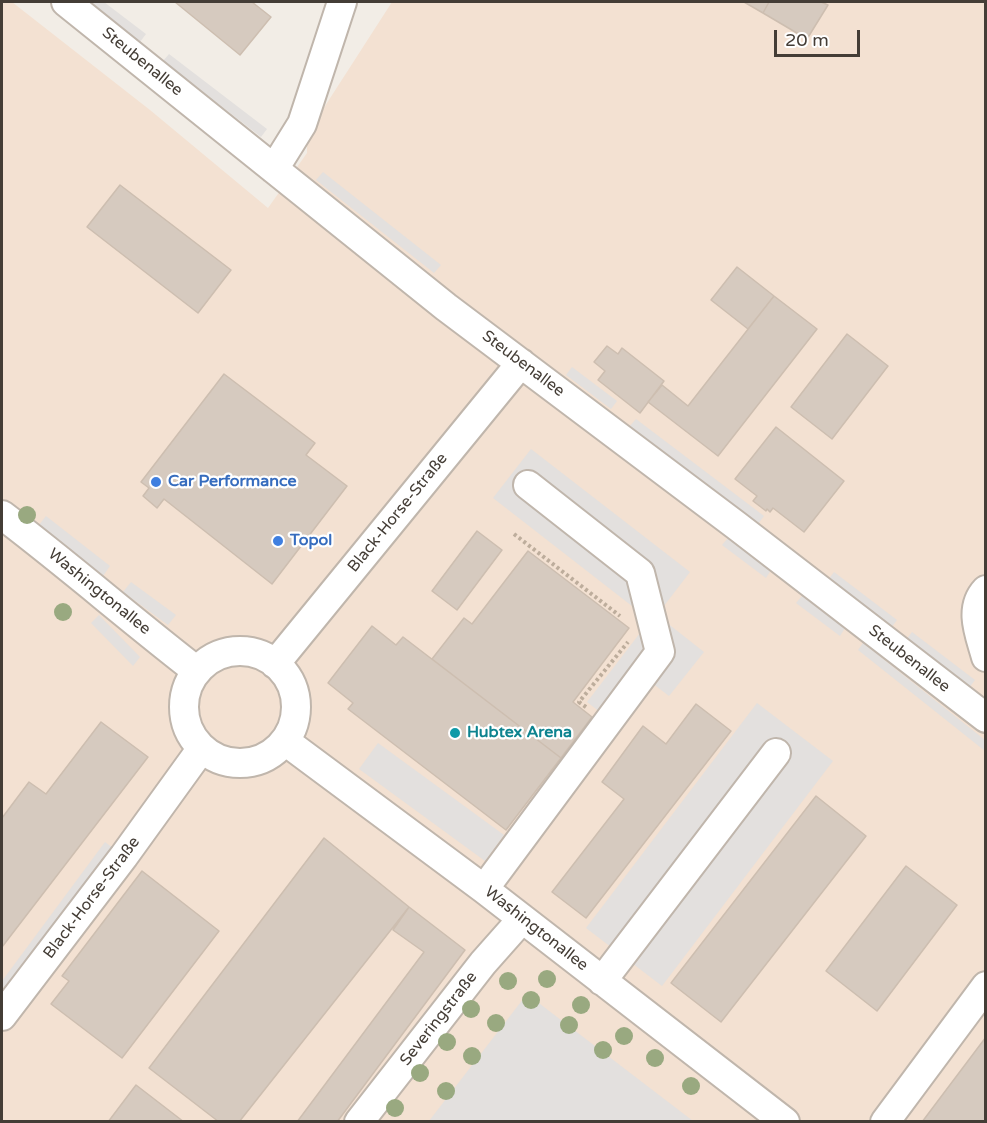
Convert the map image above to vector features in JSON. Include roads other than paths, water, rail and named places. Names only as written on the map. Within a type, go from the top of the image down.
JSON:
[{"type":"street","name":"Steubenallee","points":[[66,2],[446,307],[983,710]]},
{"type":"street","points":[[274,168],[302,124],[342,2]]},
{"type":"street","name":"Black-Horse-Straße","points":[[275,663],[520,363]]},
{"type":"street","points":[[484,889],[660,652],[640,573],[528,485]]},
{"type":"street","name":"Washingtonallee","points":[[2,515],[64,562],[116,607],[197,671]]},
{"type":"street","points":[[986,590],[978,600],[976,608],[976,618],[986,657]]},
{"type":"street","points":[[235,651],[249,651],[275,663],[287,676],[294,692],[296,709],[293,726],[285,741],[274,752],[245,763],[230,762],[214,757],[191,735],[185,719],[184,702],[188,686],[197,671],[207,661],[220,654],[235,651]]},
{"type":"street","name":"Washingtonallee","points":[[285,741],[484,889],[785,1122]]},
{"type":"street","name":"Black-Horse-Straße","points":[[2,1016],[124,856],[202,748]]},
{"type":"street","points":[[602,981],[776,753]]},
{"type":"street","name":"Severingstraße","points":[[359,1122],[483,963],[522,919]]},
{"type":"street","points":[[885,1122],[986,986]]},
{"type":"place","name":"Car Performance","points":[[156,482]]},
{"type":"place","name":"Topol","points":[[278,541]]},
{"type":"place","name":"Hubtex Arena","points":[[455,733]]}]
